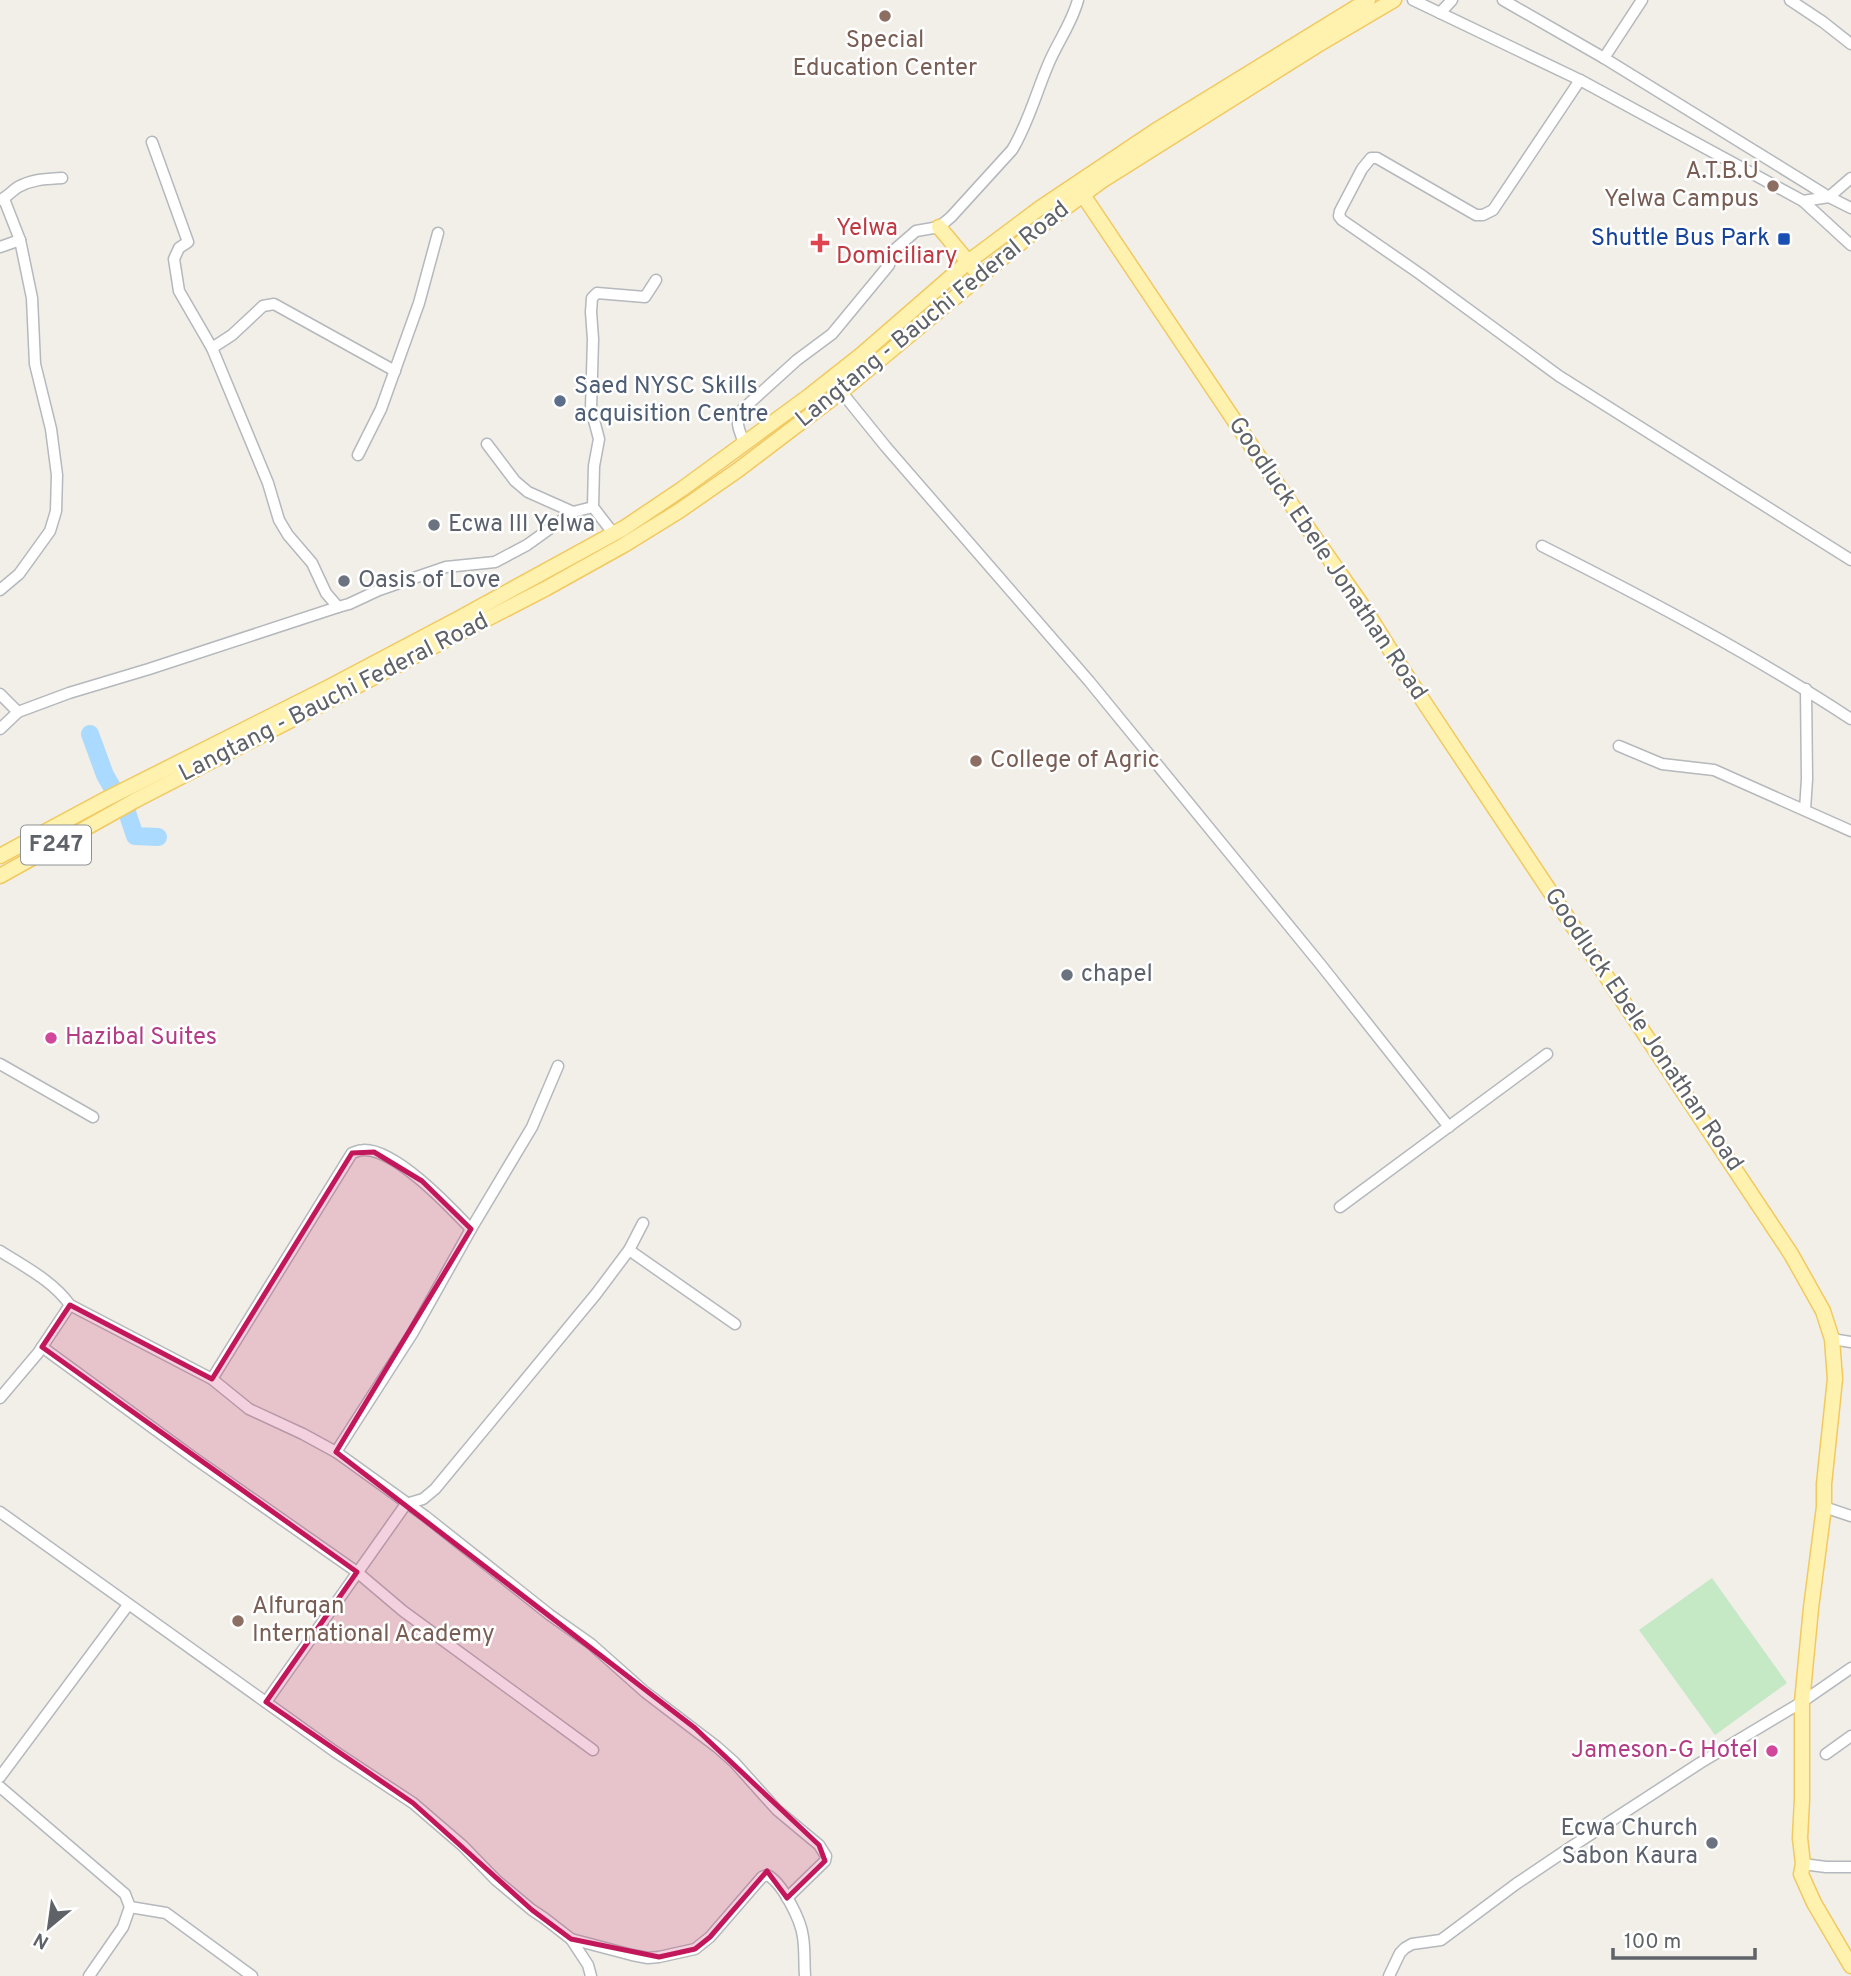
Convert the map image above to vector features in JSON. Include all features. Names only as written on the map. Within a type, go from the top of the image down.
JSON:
[{"type":"main road","name":"F247","points":[[0,876],[112,814],[133,794],[624,528],[682,489],[831,379],[968,262],[1040,208],[1155,131],[1368,0]]},
{"type":"main road","name":"Langtang - Bauchi Federal Road","points":[[133,794],[545,589],[679,511],[842,391],[1041,226],[1103,180],[1394,0]]},
{"type":"main road","name":"Goodluck Ebele Jonathan Road","points":[[1083,195],[1277,484],[1364,608],[1776,1231],[1823,1311],[1832,1339],[1835,1379],[1824,1507],[1801,1702],[1801,1874],[1814,1903],[1851,1966]]},
{"type":"main road","points":[[939,227],[981,275]]},
{"type":"main road","name":"F247","points":[[0,856],[106,799],[133,794]]},
{"type":"street","points":[[744,444],[737,423],[743,409],[797,360],[832,334],[889,265],[893,251],[916,231],[939,227],[970,198],[1012,150],[1078,0]]},
{"type":"street","points":[[1413,0],[1580,80],[1803,201],[1851,245]]},
{"type":"street","points":[[1440,13],[1452,0]]},
{"type":"street","points":[[1503,0],[1851,208]]},
{"type":"street","points":[[1604,58],[1642,0]]},
{"type":"street","points":[[1790,0],[1851,44]]},
{"type":"street","points":[[1580,80],[1493,210],[1486,214],[1476,215],[1377,158],[1371,158],[1362,169],[1339,216],[1559,376],[1851,560]]},
{"type":"street","points":[[152,142],[188,242],[179,248],[174,260],[179,292],[212,348],[268,483],[279,520],[312,564],[326,593],[338,607]]},
{"type":"street","points":[[0,590],[19,574],[50,531],[55,511],[57,475],[51,429],[35,364],[32,298],[20,240],[2,199],[16,188],[36,179],[62,178]]},
{"type":"street","points":[[1803,201],[1829,197],[1851,178]]},
{"type":"street","points":[[358,455],[381,409],[395,371],[419,303],[438,233]]},
{"type":"street","points":[[0,247],[20,240]]},
{"type":"street","points":[[613,533],[593,508],[594,466],[599,439],[592,409],[592,298],[597,293],[645,297],[656,280]]},
{"type":"street","points":[[212,348],[232,335],[263,306],[274,304],[395,371]]},
{"type":"street","points":[[831,379],[886,447],[1089,681],[1321,965],[1449,1127]]},
{"type":"street","points":[[488,444],[515,481],[528,492],[573,512]]},
{"type":"street","points":[[0,729],[18,712],[69,693],[349,604],[379,590],[446,567],[495,562],[527,545],[573,512],[593,508]]},
{"type":"street","points":[[1542,546],[1651,602],[1806,689],[1851,719]]},
{"type":"street","points":[[1805,810],[1806,689]]},
{"type":"street","points":[[0,694],[18,712]]},
{"type":"street","points":[[1619,746],[1661,764],[1714,770],[1851,831]]},
{"type":"street","points":[[1340,1207],[1547,1054]]},
{"type":"street","points":[[0,1064],[93,1117]]},
{"type":"street","points":[[336,1452],[412,1334],[471,1228],[532,1128],[558,1066]]},
{"type":"street","points":[[212,1380],[352,1153],[364,1150],[395,1161],[422,1181],[471,1228]]},
{"type":"street","points":[[266,1702],[406,1504],[423,1499],[435,1489],[596,1294],[629,1250],[643,1223]]},
{"type":"street","points":[[629,1250],[735,1324]]},
{"type":"street","points":[[0,1251],[51,1284],[70,1305],[212,1380],[249,1409],[336,1452],[425,1516],[591,1644],[645,1692],[709,1740],[734,1762],[777,1810],[819,1845],[826,1856],[825,1861],[788,1898]]},
{"type":"street","points":[[0,1398],[42,1347],[70,1305]]},
{"type":"street","points":[[1832,1339],[1851,1342]]},
{"type":"street","points":[[42,1347],[356,1572],[403,1611],[593,1750]]},
{"type":"street","points":[[1824,1507],[1851,1516]]},
{"type":"street","points":[[0,1511],[334,1751],[414,1803],[463,1846],[496,1880],[571,1939],[588,1965],[591,1976]]},
{"type":"street","points":[[0,1777],[128,1605]]},
{"type":"street","points":[[1389,1976],[1400,1953],[1412,1944],[1441,1940],[1571,1847],[1851,1668]]},
{"type":"street","points":[[1826,1754],[1851,1735]]},
{"type":"street","points":[[0,1787],[125,1894],[130,1907],[123,1927],[89,1976]]},
{"type":"street","points":[[1803,1864],[1851,1867]]},
{"type":"street","points":[[571,1939],[632,1955],[659,1957],[695,1950],[710,1937],[762,1877],[767,1875],[788,1898],[803,1934],[804,1976]]},
{"type":"street","points":[[130,1907],[166,1913],[252,1976]]},
{"type":"highlighted area","points":[[374,1152],[422,1181],[471,1229],[336,1452],[695,1728],[819,1845],[825,1861],[787,1898],[767,1871],[710,1937],[695,1949],[659,1957],[571,1939],[532,1910],[413,1803],[266,1702],[357,1572],[42,1347],[70,1305],[212,1379],[352,1153]]},
{"type":"green space","points":[[1712,1578],[1787,1683],[1715,1735],[1639,1630]]},
{"type":"waterway","points":[[90,734],[105,775],[128,815],[135,836],[158,837]]},
{"type":"place","name":"Special Education Center","points":[[885,16]]},
{"type":"place","name":"A.T.B.U Yelwa Campus","points":[[1773,186]]},
{"type":"place","name":"Shuttle Bus Park","points":[[1784,239]]},
{"type":"place","name":"Yelwa Domiciliary","points":[[820,243]]},
{"type":"place","name":"Saed NYSC Skills acquisition Centre","points":[[560,401]]},
{"type":"place","name":"Ecwa III Yelwa","points":[[434,525]]},
{"type":"place","name":"Oasis of Love","points":[[344,581]]},
{"type":"place","name":"College of Agric","points":[[976,761]]},
{"type":"place","name":"chapel","points":[[1067,975]]},
{"type":"place","name":"Hazibal Suites","points":[[51,1038]]},
{"type":"place","name":"Alfurqan International Academy","points":[[238,1621]]},
{"type":"place","name":"Jameson-G Hotel","points":[[1772,1751]]},
{"type":"place","name":"Ecwa Church Sabon Kaura","points":[[1712,1843]]}]
